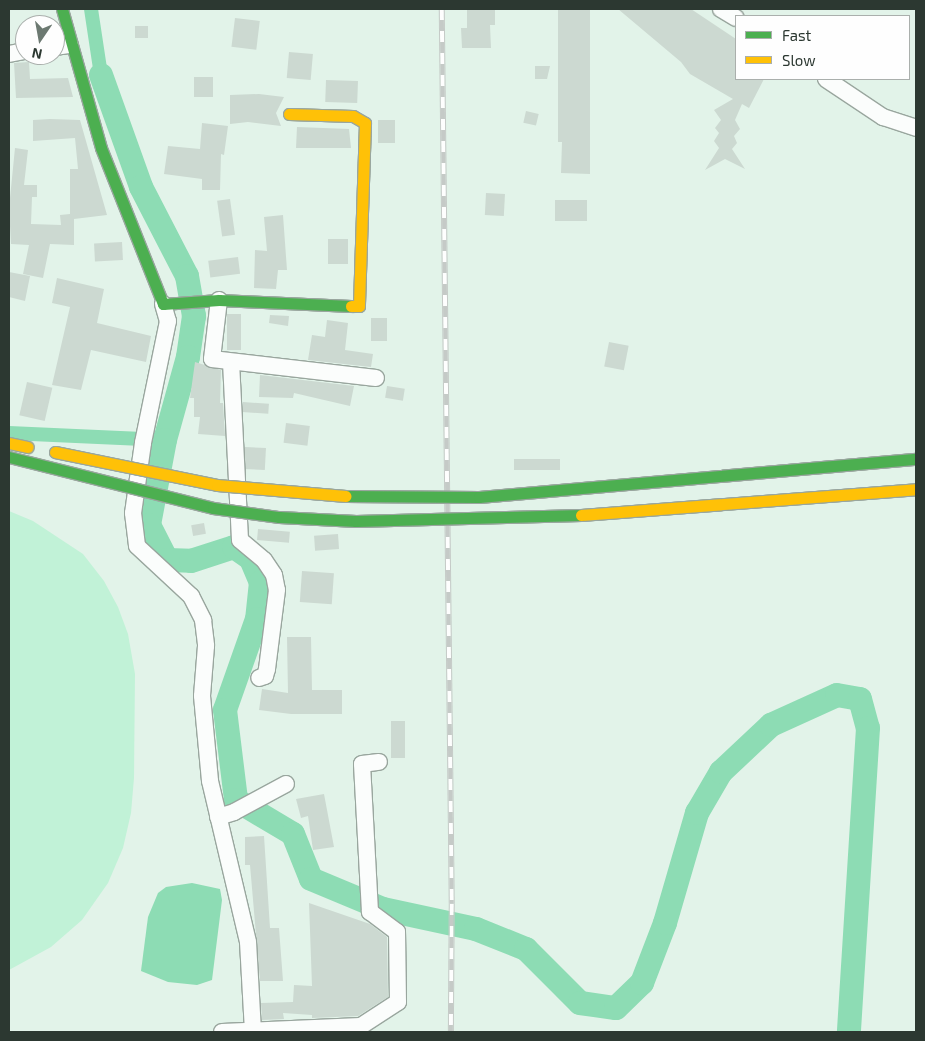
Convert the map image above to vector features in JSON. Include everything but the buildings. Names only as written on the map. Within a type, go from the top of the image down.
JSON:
[{"type":"main road","points":[[65,54],[101,148],[171,302],[213,300],[358,306],[365,123],[352,116],[289,114]]},
{"type":"main road","points":[[9,443],[217,485],[357,498],[488,496],[622,486],[853,462],[916,459]]},
{"type":"main road","points":[[9,457],[213,508],[279,517],[356,521],[477,520],[625,513],[916,488]]},
{"type":"street","points":[[722,9],[735,17]]},
{"type":"street","points":[[827,80],[883,118],[916,128]]},
{"type":"street","points":[[213,300],[212,359],[376,378]]},
{"type":"street","points":[[171,302],[145,437],[133,513],[137,546],[190,596],[203,620],[206,646],[202,673],[204,720],[210,781],[248,942],[253,1031]]},
{"type":"street","points":[[232,362],[240,540],[264,560],[274,575],[277,590],[265,676],[258,678]]},
{"type":"street","points":[[222,1032],[362,1026],[398,1002],[398,932],[370,912],[362,764],[379,762]]},
{"type":"street","points":[[218,817],[245,806],[286,784]]},
{"type":"shaded area","points":[[9,511],[33,521],[83,554],[104,581],[118,607],[128,634],[135,674],[134,778],[131,813],[123,848],[108,883],[82,920],[51,947],[9,970]]},
{"type":"shaded area","points":[[192,883],[220,889],[222,900],[212,980],[197,985],[168,982],[141,971],[148,917],[158,893],[166,887]]},
{"type":"waterway","points":[[91,9],[101,75]]},
{"type":"waterway","points":[[101,75],[141,187],[187,276],[194,316],[188,357],[165,440],[149,525],[167,560],[191,561],[234,547],[251,559],[261,582],[257,619],[225,710],[236,800],[293,834],[311,879],[383,909],[476,929],[526,949],[580,1003],[616,1008],[642,983],[665,923],[697,813],[721,772],[771,725],[837,695],[860,699],[868,728],[849,1032]]},
{"type":"waterway","points":[[9,433],[165,440]]},
{"type":"railway","points":[[442,9],[452,904],[451,1032]]},
{"type":"traffic: fast","points":[[62,9],[101,148],[163,304],[219,300],[351,306]]},
{"type":"traffic: fast","points":[[9,457],[213,508],[279,517],[356,521],[581,515]]},
{"type":"traffic: fast","points":[[346,496],[479,497],[916,459]]},
{"type":"traffic: slow","points":[[289,114],[353,116],[365,123],[359,306],[351,306]]},
{"type":"traffic: slow","points":[[9,443],[28,447]]},
{"type":"traffic: slow","points":[[55,452],[217,485],[346,496]]},
{"type":"traffic: slow","points":[[581,515],[916,489]]}]
